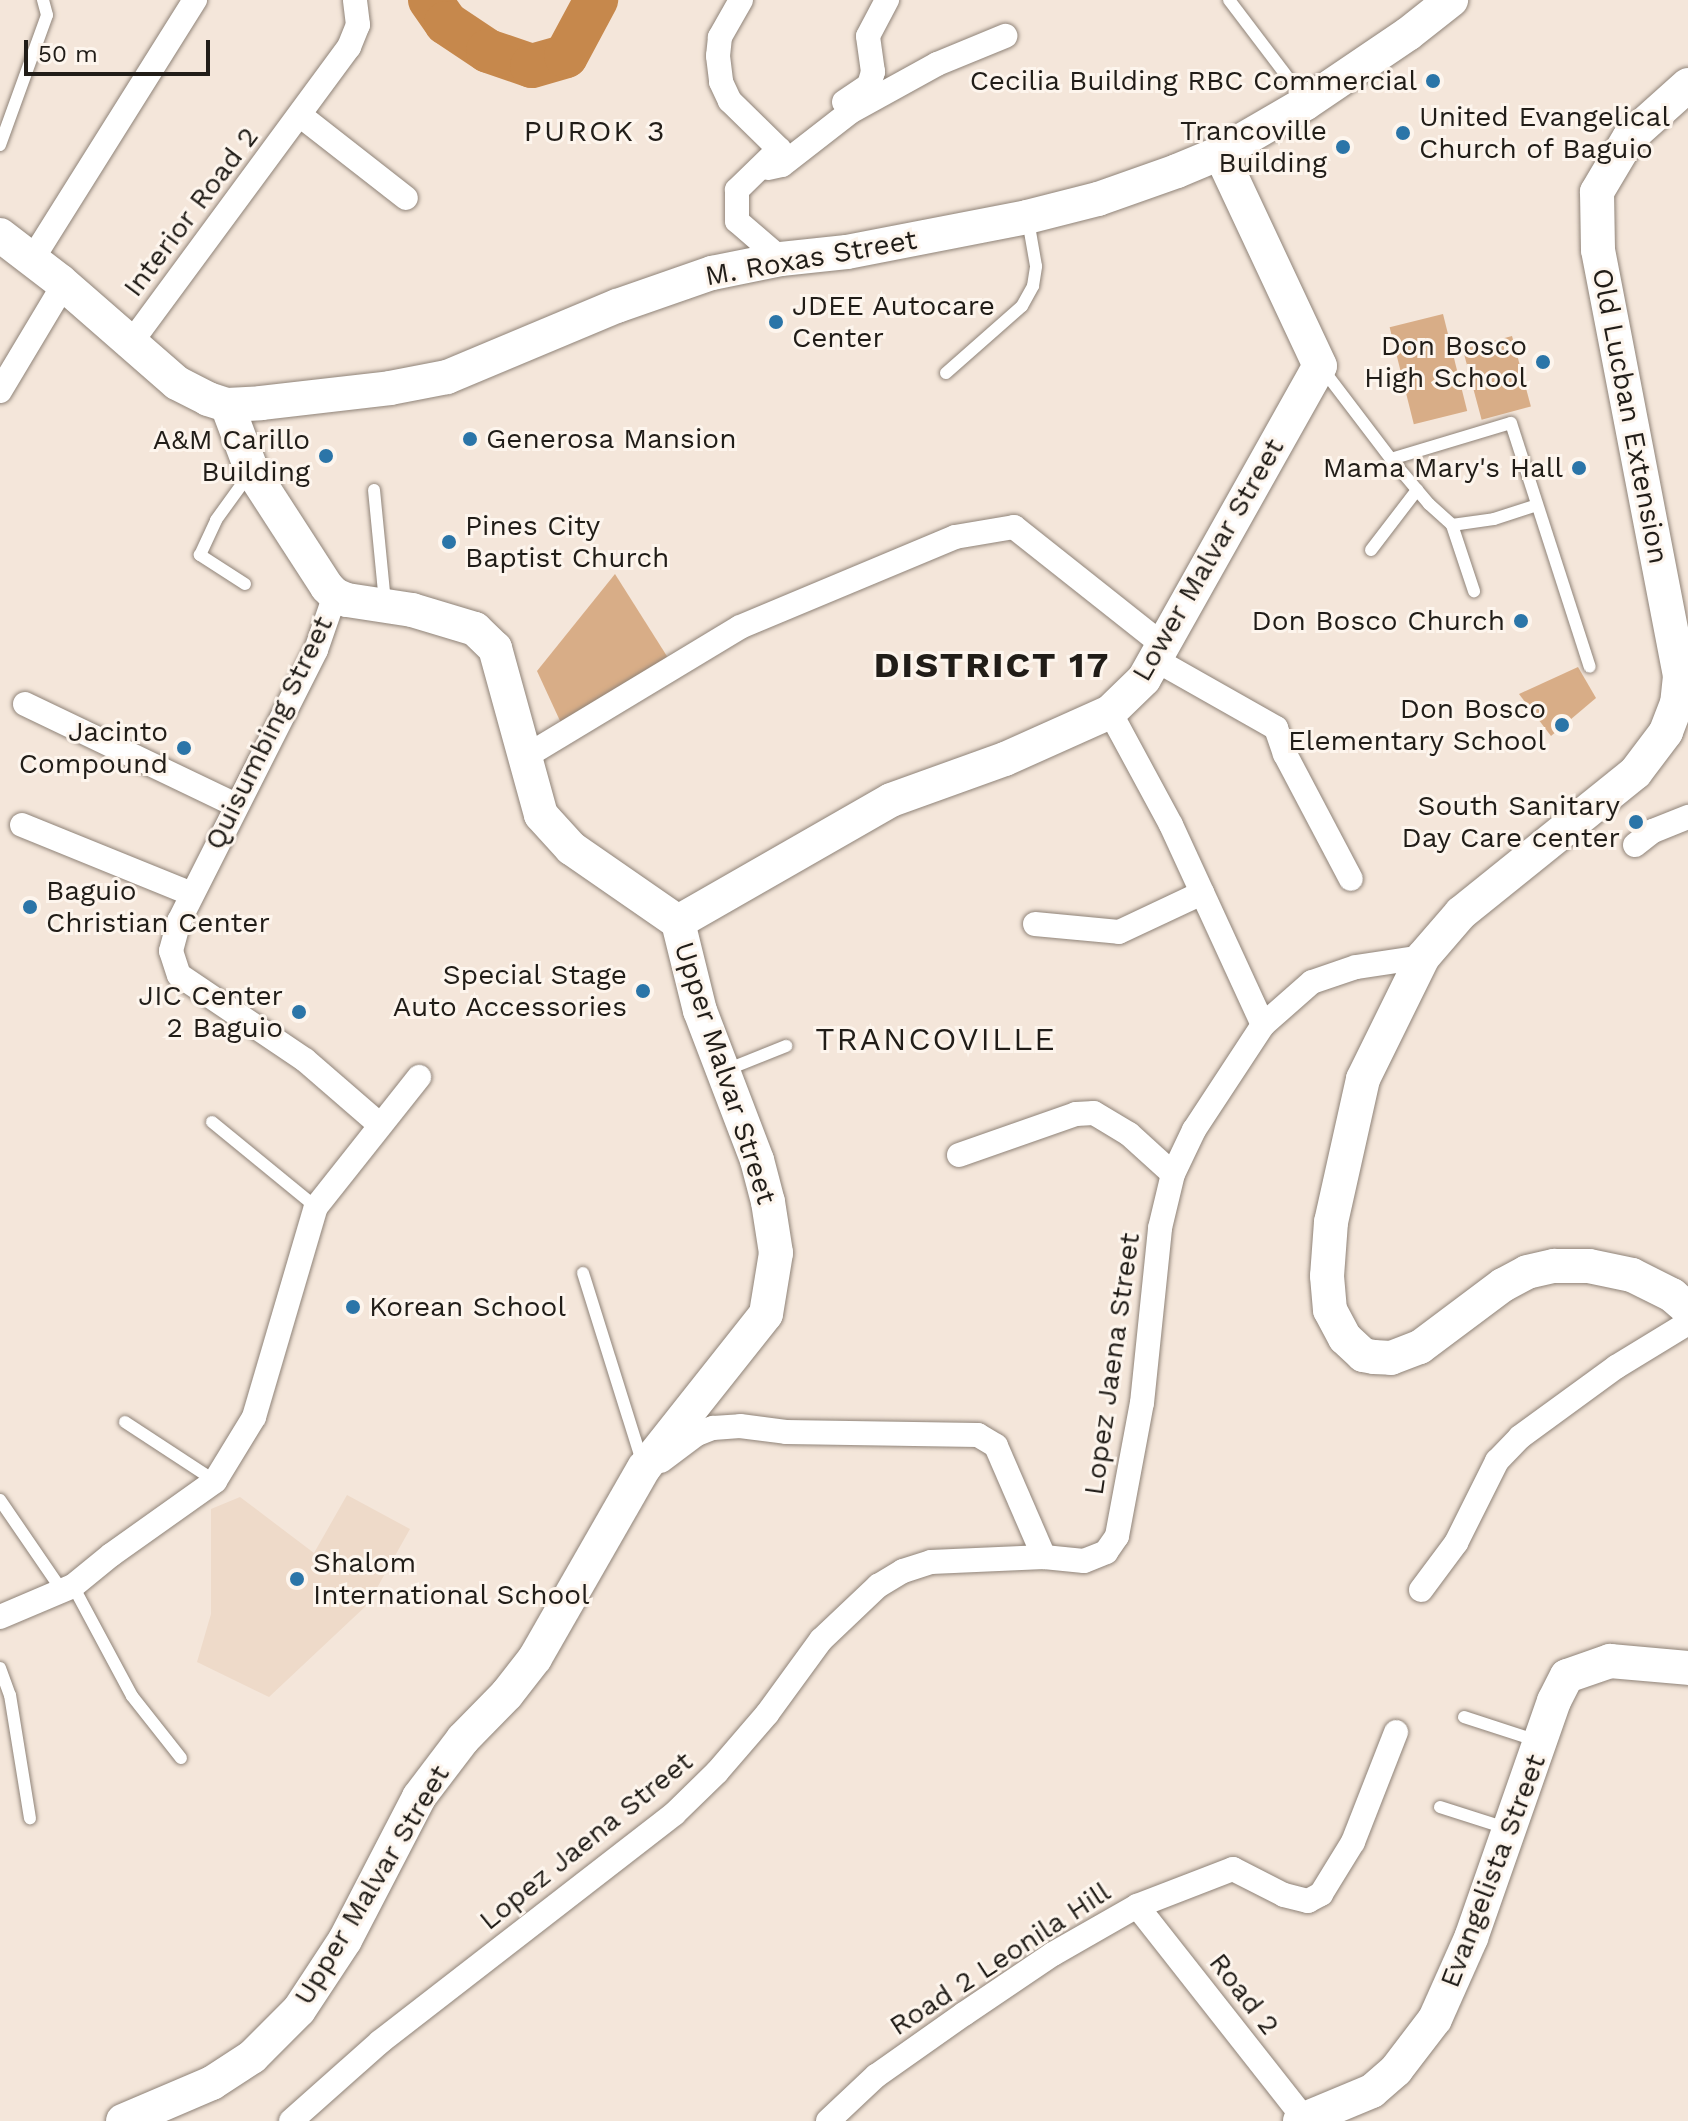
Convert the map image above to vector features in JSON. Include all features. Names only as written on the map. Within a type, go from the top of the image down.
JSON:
[{"type":"street","points":[[33,258],[195,0]]},
{"type":"street","name":"Interior Road 2","points":[[130,344],[349,47],[358,25],[355,0]]},
{"type":"street","points":[[741,0],[720,37],[718,56],[721,82],[730,101],[779,149]]},
{"type":"street","points":[[781,259],[737,221],[737,190],[779,149],[869,85],[873,72],[868,36],[887,0]]},
{"type":"street","name":"M. Roxas Street","points":[[1,238],[33,258],[177,383],[227,405],[390,388],[447,377],[617,306],[712,273],[781,259],[847,252],[1027,217],[1098,199],[1220,153],[1306,103],[1449,1]]},
{"type":"street","points":[[759,170],[782,165],[850,112],[937,64],[1005,36]]},
{"type":"street","name":"Old Lucban Extension","points":[[1423,957],[1461,913],[1635,773],[1666,732],[1677,703],[1680,676],[1598,250],[1597,192],[1629,138],[1688,85]]},
{"type":"street","points":[[301,116],[406,198]]},
{"type":"street","points":[[1220,153],[1320,366]]},
{"type":"street","points":[[0,391],[64,284]]},
{"type":"street","name":"Lower Malvar Street","points":[[678,922],[891,800],[1005,759],[1110,712],[1144,679],[1160,653],[1320,366]]},
{"type":"street","name":"Quisumbing Street","points":[[227,405],[252,471],[335,595],[316,650],[192,894],[179,921],[171,951],[179,975],[305,1060],[380,1125]]},
{"type":"street","points":[[523,758],[740,627],[955,537],[1014,527],[1160,653],[1276,728],[1285,754],[1351,879]]},
{"type":"street","points":[[335,595],[475,629],[495,648],[541,815],[571,848],[678,922]]},
{"type":"street","points":[[25,704],[236,805]]},
{"type":"street","points":[[1110,712],[1202,893],[1263,1025]]},
{"type":"street","points":[[1635,845],[1653,831],[1688,817]]},
{"type":"street","points":[[22,825],[192,894]]},
{"type":"street","points":[[1035,924],[1119,932],[1202,893]]},
{"type":"street","name":"Upper Malvar Street","points":[[123,2121],[212,2083],[252,2057],[299,2010],[345,1940],[419,1797],[463,1739],[507,1694],[535,1658],[644,1468],[766,1314],[776,1253],[768,1202],[757,1160],[700,1011],[678,922]]},
{"type":"street","points":[[1423,957],[1363,1079],[1331,1222],[1327,1276],[1337,1324],[1363,1355],[1391,1358],[1404,1354],[1503,1285],[1527,1272],[1554,1266],[1589,1266],[1632,1275],[1672,1295],[1688,1309]]},
{"type":"street","name":"Lopez Jaena Street","points":[[291,2121],[380,2042],[674,1814],[717,1772],[767,1714],[821,1640],[878,1586],[903,1571],[931,1562],[1044,1557],[1084,1561],[1106,1552],[1117,1536],[1142,1403],[1160,1228],[1173,1174],[1194,1130],[1263,1025],[1312,982],[1356,967],[1423,957]]},
{"type":"street","points":[[0,1617],[68,1589],[215,1481],[254,1417],[316,1207],[419,1077]]},
{"type":"street","points":[[959,1155],[1076,1114],[1094,1113],[1129,1134],[1173,1174]]},
{"type":"street","points":[[1421,1590],[1456,1543],[1497,1461],[1520,1437],[1616,1367],[1688,1323]]},
{"type":"street","name":"Upper Malvar Street","points":[[644,1468],[659,1462],[697,1434],[713,1428],[740,1426],[802,1432],[978,1435],[996,1446],[1044,1557]]},
{"type":"street","name":"Evangelista Street","points":[[1303,2120],[1372,2091],[1418,2044],[1455,1980],[1567,1676],[1579,1669],[1610,1661],[1688,1668]]},
{"type":"street","name":"Road 2 Leonila Hill","points":[[828,2121],[876,2076],[964,2014],[1053,1954],[1137,1906],[1233,1869],[1284,1895],[1308,1901],[1321,1894],[1353,1842],[1396,1732]]},
{"type":"street","name":"Road 2","points":[[1137,1906],[1303,2120]]},
{"type":"lane","points":[[0,145],[47,15],[43,0]]},
{"type":"lane","points":[[1229,0],[1306,103]]},
{"type":"lane","points":[[946,373],[1022,306],[1033,286],[1036,266],[1027,217]]},
{"type":"lane","points":[[1320,366],[1391,459],[1452,525],[1474,591]]},
{"type":"lane","points":[[1391,459],[1511,423],[1590,667]]},
{"type":"lane","points":[[245,584],[200,555],[216,520],[252,471]]},
{"type":"lane","points":[[374,490],[385,605]]},
{"type":"lane","points":[[1371,550],[1417,490]]},
{"type":"lane","points":[[1452,525],[1494,519],[1537,505]]},
{"type":"lane","points":[[723,1071],[786,1046]]},
{"type":"lane","points":[[212,1122],[316,1207]]},
{"type":"lane","points":[[583,1273],[644,1468]]},
{"type":"lane","points":[[125,1422],[215,1481]]},
{"type":"lane","points":[[0,1500],[68,1589],[132,1696],[181,1758]]},
{"type":"lane","points":[[0,1668],[10,1695],[30,1818]]},
{"type":"lane","points":[[1464,1717],[1541,1742]]},
{"type":"lane","points":[[1440,1807],[1509,1829]]},
{"type":"shaded area","points":[[1443,314],[1467,411],[1414,424],[1390,327]]},
{"type":"shaded area","points":[[1512,336],[1531,407],[1482,420],[1463,349]]},
{"type":"shaded area","points":[[615,574],[670,661],[561,723],[537,671]]},
{"type":"shaded area","points":[[1578,667],[1596,698],[1551,736],[1519,694]]},
{"type":"shaded area","name":"Shalom International School","points":[[347,1495],[410,1529],[368,1604],[269,1697],[197,1662],[211,1614],[211,1509],[240,1497],[314,1553]]},
{"type":"waterway","points":[[430,0],[446,23],[488,51],[532,66],[566,56],[596,0]]},
{"type":"place","name":"Cecilia Building RBC Commercial","points":[[1433,81]]},
{"type":"place","name":"United Evangelical Church of Baguio","points":[[1403,133]]},
{"type":"place","name":"Trancoville Building","points":[[1343,147]]},
{"type":"place","name":"JDEE Autocare Center","points":[[776,322]]},
{"type":"place","name":"Don Bosco High School","points":[[1543,362]]},
{"type":"place","name":"Generosa Mansion","points":[[470,439]]},
{"type":"place","name":"A&M Carillo Building","points":[[326,456]]},
{"type":"place","name":"Mama Mary's Hall","points":[[1579,468]]},
{"type":"place","name":"Pines City Baptist Church","points":[[449,542]]},
{"type":"place","name":"Don Bosco Church","points":[[1521,621]]},
{"type":"place","name":"Don Bosco Elementary School","points":[[1562,725]]},
{"type":"place","name":"Jacinto Compound","points":[[184,748]]},
{"type":"place","name":"South Sanitary Day Care center","points":[[1636,822]]},
{"type":"place","name":"Baguio Christian Center","points":[[30,907]]},
{"type":"place","name":"Special Stage Auto Accessories","points":[[643,991]]},
{"type":"place","name":"JIC Center 2 Baguio","points":[[299,1012]]},
{"type":"place","name":"Korean School","points":[[353,1307]]},
{"type":"place","name":"Shalom International School","points":[[297,1579]]},
{"type":"district","name":"PUROK 3","points":[[595,131]]},
{"type":"district","name":"DISTRICT 17","points":[[992,666]]},
{"type":"district","name":"TRANCOVILLE","points":[[936,1039]]}]
